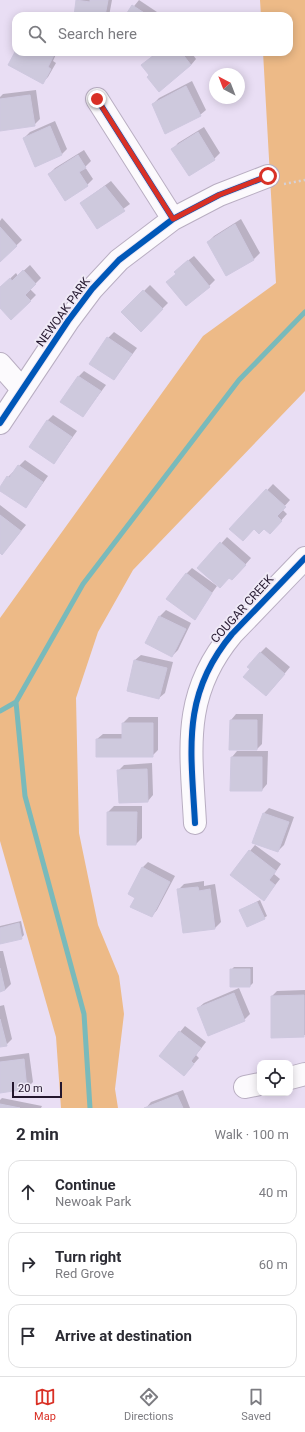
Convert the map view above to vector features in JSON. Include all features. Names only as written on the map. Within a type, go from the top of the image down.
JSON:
[{"type":"street","points":[[97,99],[173,219]]},
{"type":"street","name":"NEWOAK PARK","points":[[0,423],[92,289],[119,260],[173,219],[219,195],[268,176]]},
{"type":"street","points":[[0,364],[22,389]]},
{"type":"street","name":"COUGAR CREEK","points":[[195,823],[190,743],[194,704],[205,674],[219,651],[232,634],[305,558]]},
{"type":"street","points":[[293,1077],[305,1074]]},
{"type":"shaded area","points":[[260,0],[305,0],[305,391],[133,570],[98,632],[76,698],[79,833],[98,925],[119,976],[124,1014],[115,1089],[118,1108],[61,1108],[56,1037],[0,841],[0,618],[203,336],[276,283],[263,56],[293,56],[293,12],[261,12]]},
{"type":"building","points":[[76,0],[90,2],[90,0],[108,0],[106,12],[74,12]]},
{"type":"building","points":[[132,5],[143,12],[128,12]]},
{"type":"building","points":[[13,56],[54,56],[48,67],[51,69],[43,84],[8,65]]},
{"type":"building","points":[[153,56],[184,56],[191,65],[159,92],[147,77],[149,75],[141,65]]},
{"type":"building","points":[[186,86],[201,116],[165,134],[152,104]]},
{"type":"building","points":[[30,95],[35,126],[0,131],[0,99]]},
{"type":"building","points":[[50,126],[62,155],[35,167],[23,138]]},
{"type":"building","points":[[198,132],[215,160],[189,176],[171,149]]},
{"type":"building","points":[[78,155],[86,168],[79,172],[88,186],[65,201],[48,174]]},
{"type":"building","points":[[105,186],[125,211],[97,229],[80,203]]},
{"type":"building","points":[[235,224],[254,260],[226,276],[207,242]]},
{"type":"building","points":[[0,227],[17,246],[0,262]]},
{"type":"building","points":[[188,260],[210,287],[186,306],[166,282],[176,274],[174,272]]},
{"type":"building","points":[[23,270],[36,284],[25,295],[31,301],[11,320],[0,308],[0,287],[10,278],[12,281]]},
{"type":"building","points":[[143,290],[163,309],[141,332],[121,312]]},
{"type":"building","points":[[107,337],[132,354],[114,380],[89,364]]},
{"type":"building","points":[[78,376],[101,391],[83,417],[60,402]]},
{"type":"building","points":[[47,420],[72,437],[54,464],[29,447]]},
{"type":"building","points":[[18,465],[43,482],[26,508],[0,491],[0,487],[7,476],[9,478]]},
{"type":"building","points":[[266,489],[286,507],[277,516],[282,521],[270,534],[264,529],[259,534],[254,529],[243,541],[229,529]]},
{"type":"building","points":[[0,515],[21,531],[2,555],[0,553]]},
{"type":"building","points":[[220,542],[246,565],[232,580],[229,578],[220,588],[197,568]]},
{"type":"building","points":[[186,573],[212,593],[195,620],[166,599]]},
{"type":"building","points":[[159,616],[186,629],[172,657],[145,643]]},
{"type":"building","points":[[260,652],[285,674],[266,696],[243,677],[250,669],[247,667]]},
{"type":"building","points":[[134,660],[167,668],[159,699],[127,691]]},
{"type":"building","points":[[230,720],[257,720],[257,750],[229,750]]},
{"type":"building","points":[[122,723],[153,723],[153,757],[96,757],[96,739],[122,739]]},
{"type":"building","points":[[231,757],[262,757],[262,791],[230,791]]},
{"type":"building","points":[[147,769],[148,802],[119,803],[117,770]]},
{"type":"building","points":[[107,812],[137,812],[136,845],[107,845]]},
{"type":"building","points":[[263,813],[289,822],[278,852],[252,843]]},
{"type":"building","points":[[249,850],[276,871],[269,880],[275,885],[264,901],[230,875]]},
{"type":"building","points":[[142,867],[170,882],[152,917],[130,907],[135,898],[128,894]]},
{"type":"building","points":[[198,887],[199,891],[210,889],[215,929],[183,933],[177,889]]},
{"type":"building","points":[[257,902],[265,919],[247,927],[239,910]]},
{"type":"building","points":[[19,923],[22,939],[0,944],[0,928]]},
{"type":"building","points":[[0,968],[5,990],[0,992]]},
{"type":"building","points":[[230,969],[250,969],[250,987],[230,987]]},
{"type":"building","points":[[234,993],[245,1021],[208,1036],[197,1008]]},
{"type":"building","points":[[304,995],[304,1037],[271,1038],[271,996]]},
{"type":"building","points":[[0,1019],[7,1046],[0,1047]]},
{"type":"building","points":[[179,1031],[201,1048],[191,1061],[194,1064],[184,1076],[159,1056]]},
{"type":"building","points":[[24,1059],[27,1089],[0,1093],[0,1062]]},
{"type":"building","points":[[177,1095],[183,1108],[144,1108]]},
{"type":"building","points":[[0,1104],[20,1108],[0,1108]]},
{"type":"waterway","points":[[90,1108],[84,1014],[25,796],[16,702],[83,584],[239,380],[305,312]]},
{"type":"waterway","points":[[0,711],[16,702]]},
{"type":"cycle path","points":[[97,99],[173,219]]},
{"type":"cycle path","points":[[0,423],[68,321],[92,289],[119,260],[173,219],[219,195],[268,176]]},
{"type":"cycle path","points":[[195,823],[192,771],[193,724],[197,701],[204,679],[216,657],[232,634],[305,558]]},
{"type":"route","points":[[97,99],[173,219],[219,195],[268,176]]}]
